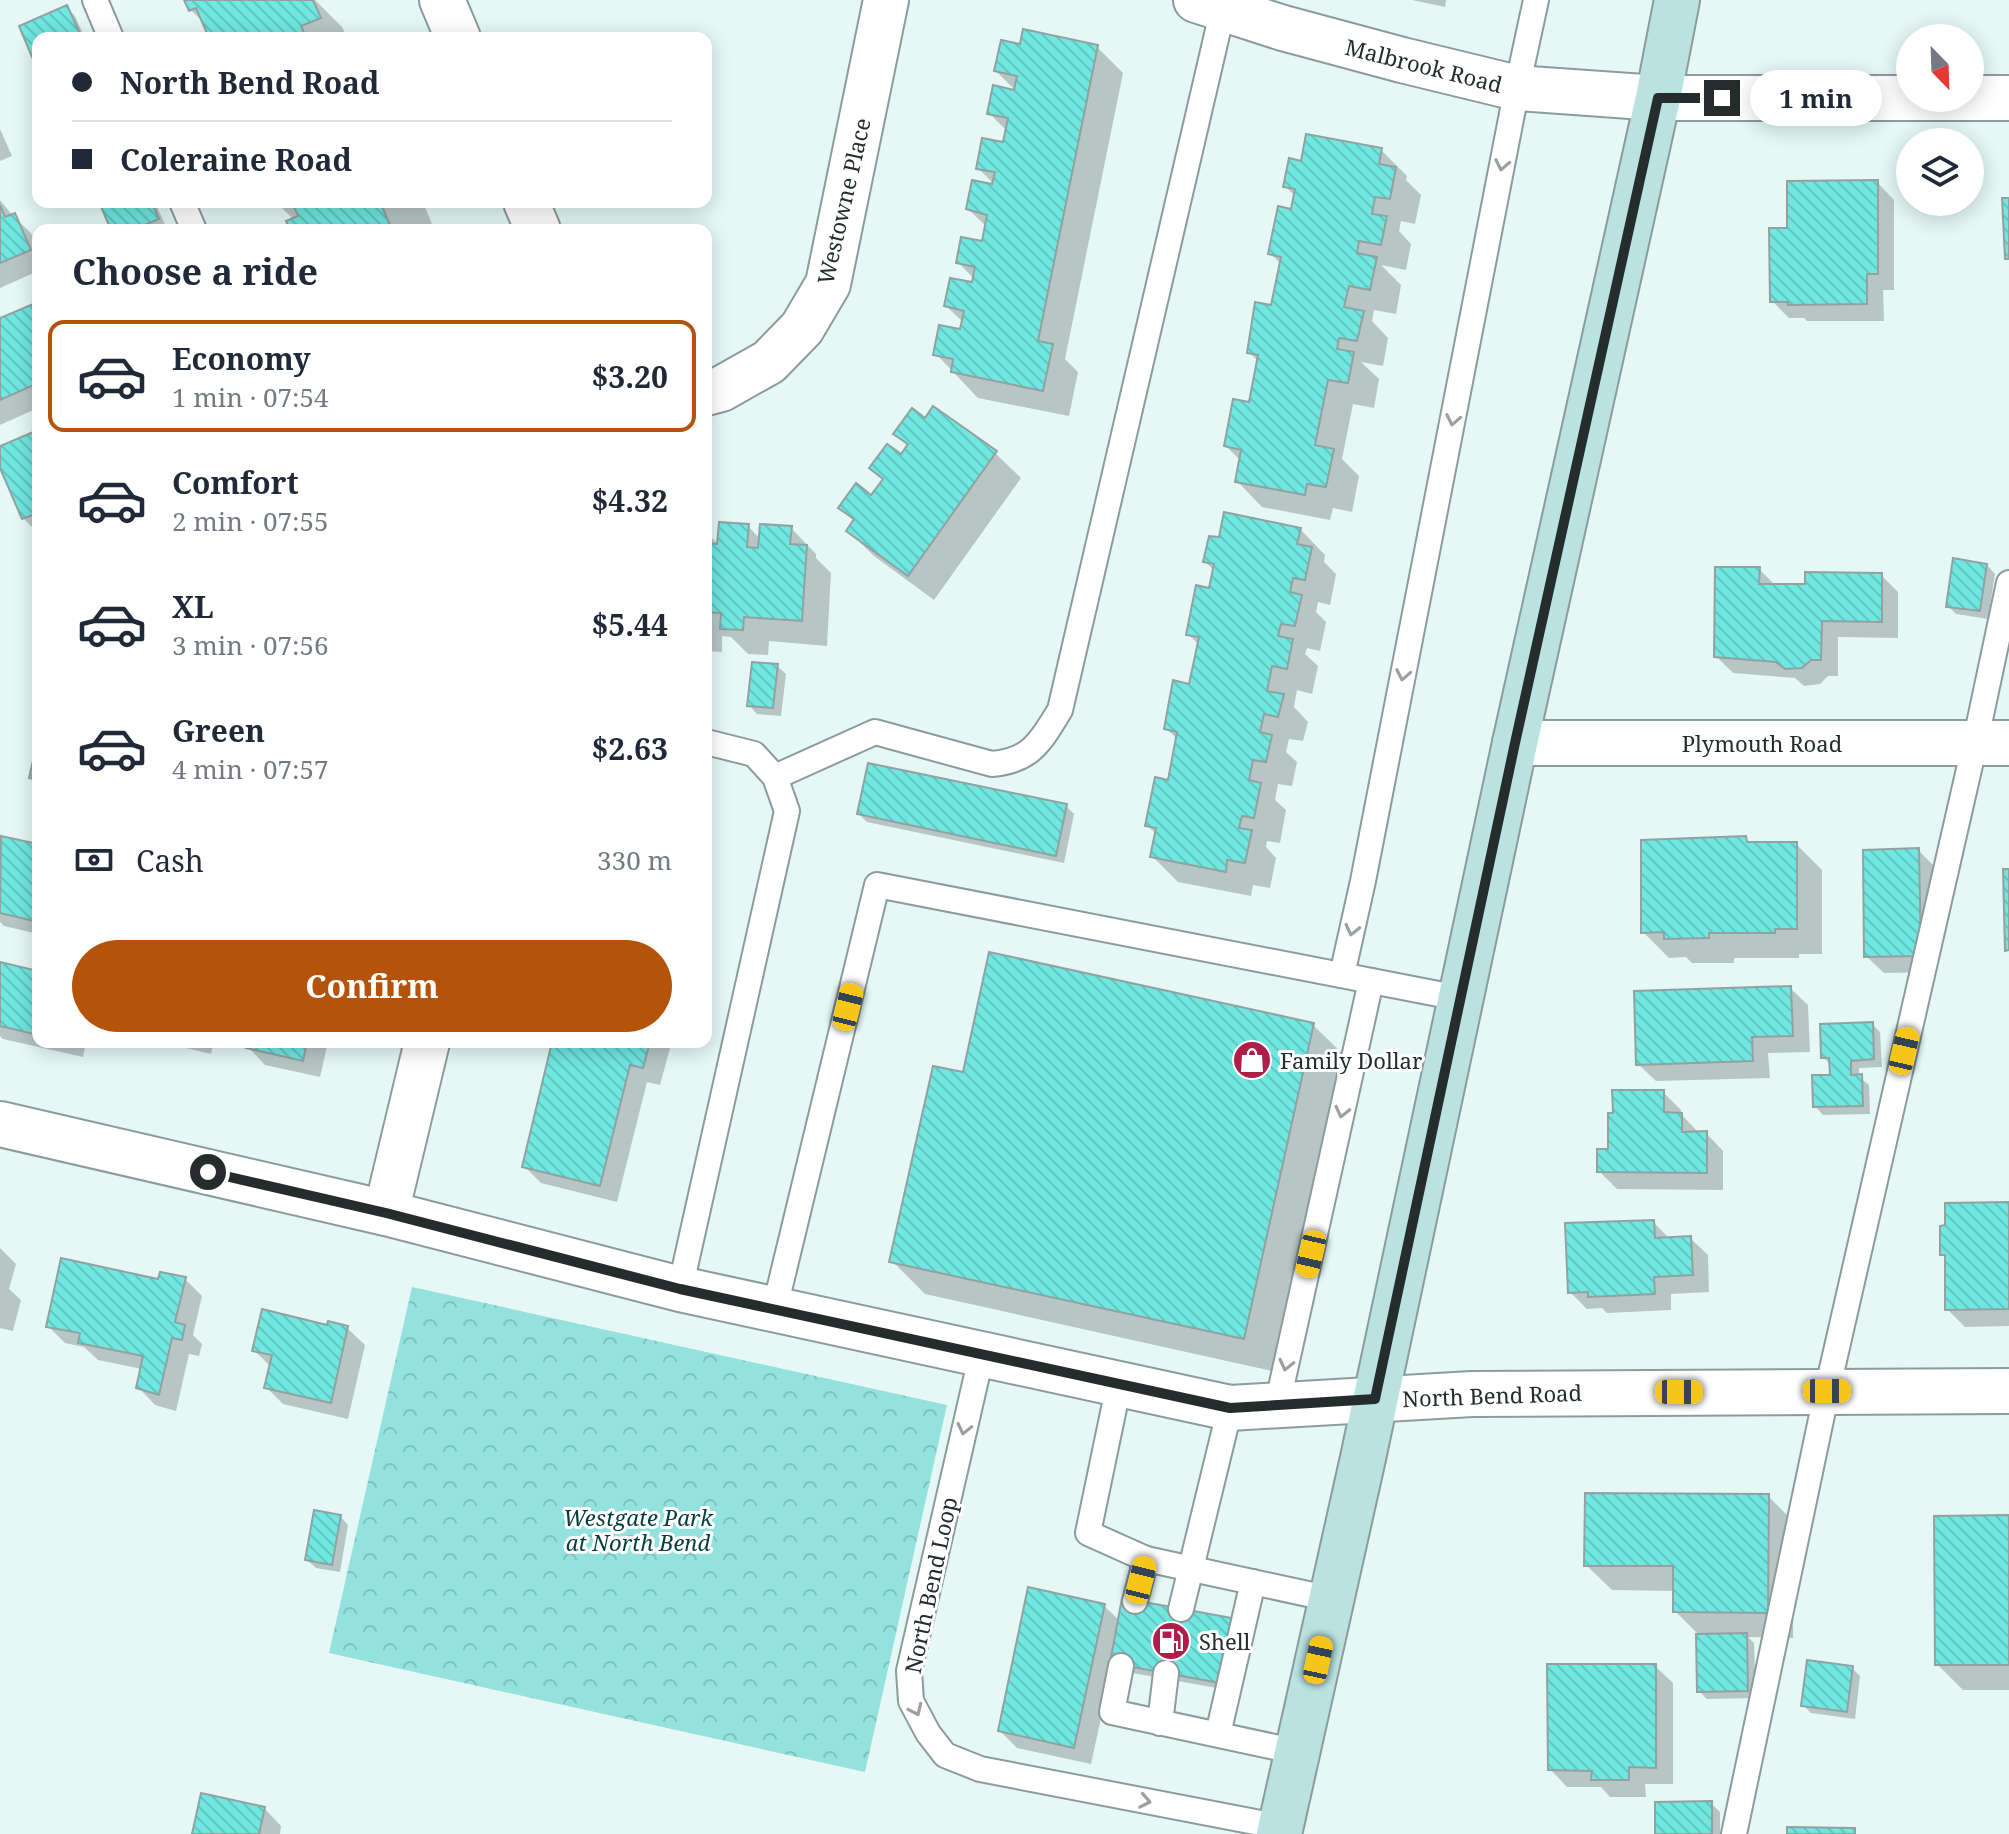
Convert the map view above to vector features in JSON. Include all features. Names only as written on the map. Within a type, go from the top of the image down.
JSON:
[{"type":"main road","points":[[1280,1830],[1459,998],[1681,2]]},
{"type":"street","points":[[442,0],[455,32]]},
{"type":"street","name":"Westowne Place","points":[[712,391],[769,362],[802,328],[828,284],[886,0]]},
{"type":"street","name":"Malbrook Road","points":[[1215,3],[1283,28],[1517,88],[1658,98],[2009,98]]},
{"type":"street","name":"Plymouth Road","points":[[1515,743],[1992,743]]},
{"type":"street","points":[[386,1213],[426,1048]]},
{"type":"street","name":"North Bend Road","points":[[0,1124],[386,1213],[774,1311],[1230,1408],[1472,1394],[2009,1391]]},
{"type":"lane","points":[[95,0],[108,32]]},
{"type":"lane","points":[[1342,975],[1536,0]]},
{"type":"lane","points":[[775,777],[875,732],[992,764],[1008,762],[1031,752],[1060,710],[1215,3]]},
{"type":"lane","points":[[1734,1834],[1827,1391],[1992,743],[2009,583]]},
{"type":"lane","points":[[680,1289],[787,811],[775,777],[754,754],[712,744]]},
{"type":"lane","points":[[774,1311],[877,885],[1459,998]]},
{"type":"lane","points":[[1277,1406],[1371,981]]},
{"type":"lane","name":"North Bend Loop","points":[[982,1353],[909,1671],[911,1701],[928,1733],[945,1755],[980,1769],[1280,1830]]},
{"type":"lane","points":[[1119,1384],[1088,1533],[1146,1559],[1331,1599]]},
{"type":"lane","points":[[1181,1609],[1230,1408]]},
{"type":"lane","points":[[1135,1601],[1146,1559]]},
{"type":"lane","points":[[1218,1734],[1253,1582]]},
{"type":"lane","points":[[1121,1666],[1112,1712],[1298,1752]]},
{"type":"lane","points":[[1160,1723],[1166,1673]]},
{"type":"green space","name":"Westgate Park at North Bend","points":[[412,1287],[947,1405],[865,1772],[329,1653]]},
{"type":"building","points":[[184,0],[313,0],[321,18],[301,26],[304,32],[206,32],[196,8],[189,11]]},
{"type":"building","points":[[67,5],[79,32],[32,32],[32,57],[19,26]]},
{"type":"building","points":[[1023,29],[1098,45],[1038,341],[1053,344],[1043,391],[951,372],[953,359],[933,355],[939,325],[960,329],[964,311],[944,306],[950,278],[972,282],[975,267],[956,263],[961,237],[982,241],[987,215],[966,209],[972,180],[992,184],[995,172],[976,169],[982,138],[1003,142],[1008,118],[987,114],[993,85],[1014,90],[1017,76],[994,71],[1001,40],[1020,44]]},
{"type":"building","points":[[1306,134],[1382,148],[1379,164],[1396,167],[1390,199],[1375,197],[1372,214],[1387,216],[1381,245],[1359,241],[1357,253],[1377,257],[1370,290],[1349,286],[1344,307],[1364,311],[1357,341],[1339,338],[1337,349],[1354,352],[1348,383],[1328,380],[1315,445],[1334,449],[1326,487],[1307,484],[1305,495],[1235,482],[1241,450],[1224,446],[1233,399],[1249,402],[1258,355],[1247,353],[1255,302],[1271,305],[1281,257],[1268,254],[1278,206],[1291,209],[1295,189],[1283,187],[1289,158],[1301,161]]},
{"type":"building","points":[[1878,180],[1878,274],[1867,274],[1867,304],[1788,305],[1788,302],[1770,302],[1769,228],[1787,228],[1787,181]]},
{"type":"building","points":[[2002,198],[2009,198],[2009,259],[2005,259]]},
{"type":"building","points":[[0,205],[5,217],[15,213],[31,250],[0,263]]},
{"type":"building","points":[[102,208],[154,208],[159,219],[147,224],[108,224]]},
{"type":"building","points":[[295,208],[383,208],[389,224],[287,224],[286,221],[298,216]]},
{"type":"building","points":[[32,305],[32,386],[0,400],[0,318]]},
{"type":"building","points":[[933,406],[997,451],[908,576],[846,531],[854,519],[838,508],[856,483],[871,495],[883,479],[869,468],[887,444],[901,454],[908,444],[893,434],[912,408],[925,418]]},
{"type":"building","points":[[32,433],[32,515],[22,519],[0,468],[0,446]]},
{"type":"building","points":[[1224,512],[1301,528],[1297,544],[1312,547],[1305,580],[1293,578],[1290,592],[1302,595],[1295,626],[1281,624],[1278,636],[1293,639],[1287,669],[1272,666],[1267,691],[1284,694],[1278,717],[1264,714],[1260,732],[1272,735],[1266,762],[1253,760],[1249,780],[1261,783],[1254,818],[1242,816],[1239,828],[1252,830],[1245,863],[1227,860],[1226,872],[1150,857],[1156,828],[1145,826],[1155,777],[1168,780],[1177,732],[1164,729],[1173,680],[1189,684],[1199,637],[1186,635],[1196,585],[1209,588],[1214,564],[1203,562],[1209,536],[1219,537]]},
{"type":"building","points":[[719,522],[749,524],[747,547],[758,548],[760,524],[792,526],[790,544],[807,545],[802,621],[744,617],[743,630],[720,629],[721,613],[712,612],[712,544],[717,544]]},
{"type":"building","points":[[1953,558],[1987,564],[1980,611],[1946,607]]},
{"type":"building","points":[[1715,567],[1760,567],[1759,584],[1805,584],[1805,572],[1882,573],[1882,622],[1822,621],[1821,660],[1811,660],[1802,668],[1785,669],[1776,662],[1714,657]]},
{"type":"building","points":[[752,662],[778,664],[773,708],[747,706]]},
{"type":"building","points":[[868,763],[1067,804],[1056,856],[857,814]]},
{"type":"building","points":[[1,836],[32,843],[32,921],[0,913]]},
{"type":"building","points":[[1746,836],[1747,842],[1797,842],[1797,929],[1775,929],[1775,933],[1709,933],[1709,938],[1664,939],[1664,932],[1641,933],[1641,840]]},
{"type":"building","points":[[1919,848],[1921,956],[1864,957],[1863,850]]},
{"type":"building","points":[[2003,869],[2009,869],[2009,950],[2005,951]]},
{"type":"building","points":[[989,952],[1314,1023],[1244,1339],[889,1262],[933,1066],[963,1072]]},
{"type":"building","points":[[0,962],[32,970],[32,1034],[0,1026]]},
{"type":"building","points":[[1791,986],[1793,1036],[1752,1037],[1753,1061],[1636,1065],[1634,991]]},
{"type":"building","points":[[1873,1022],[1874,1059],[1851,1061],[1851,1075],[1862,1074],[1863,1106],[1813,1107],[1812,1075],[1830,1075],[1829,1058],[1821,1058],[1820,1024]]},
{"type":"building","points":[[246,1048],[306,1048],[303,1061]]},
{"type":"building","points":[[551,1048],[648,1048],[643,1068],[630,1065],[600,1186],[522,1167]]},
{"type":"building","points":[[1612,1090],[1664,1090],[1664,1112],[1682,1113],[1682,1132],[1707,1131],[1707,1173],[1597,1172],[1597,1149],[1608,1149],[1608,1113],[1613,1113]]},
{"type":"building","points":[[2009,1202],[2009,1309],[1945,1310],[1945,1255],[1940,1255],[1940,1226],[1945,1225],[1945,1203]]},
{"type":"building","points":[[1654,1220],[1655,1238],[1691,1236],[1693,1275],[1654,1277],[1655,1294],[1588,1297],[1588,1292],[1568,1293],[1565,1223]]},
{"type":"building","points":[[61,1258],[158,1279],[160,1272],[186,1277],[175,1322],[185,1325],[182,1340],[172,1338],[159,1395],[136,1388],[143,1356],[78,1343],[80,1333],[46,1327]]},
{"type":"building","points":[[262,1309],[327,1325],[328,1321],[348,1326],[331,1403],[264,1388],[272,1355],[252,1351]]},
{"type":"building","points":[[1585,1493],[1769,1494],[1768,1613],[1673,1612],[1673,1566],[1584,1566]]},
{"type":"building","points":[[314,1510],[341,1515],[332,1565],[305,1560]]},
{"type":"building","points":[[2009,1515],[2009,1665],[1935,1665],[1934,1516]]},
{"type":"building","points":[[1028,1587],[1105,1604],[1074,1748],[998,1731]]},
{"type":"building","name":"Shell","points":[[1122,1598],[1232,1618],[1220,1683],[1110,1663]]},
{"type":"building","points":[[1747,1633],[1748,1691],[1697,1692],[1696,1634]]},
{"type":"building","points":[[1807,1660],[1853,1666],[1847,1712],[1801,1706]]},
{"type":"building","points":[[1547,1664],[1656,1664],[1656,1768],[1629,1767],[1629,1780],[1591,1780],[1592,1771],[1548,1770]]},
{"type":"building","points":[[201,1793],[265,1807],[259,1834],[192,1834]]},
{"type":"building","points":[[1712,1801],[1712,1834],[1655,1834],[1655,1802]]},
{"type":"building","points":[[1787,1827],[1855,1828],[1855,1834],[1787,1834]]},
{"type":"place","name":"Family Dollar","points":[[1252,1060]]},
{"type":"place","name":"Shell","points":[[1171,1641]]},
{"type":"route","points":[[208,1172],[386,1213],[774,1311],[1230,1408],[1375,1399],[1459,998],[1658,98],[1722,98]]}]
